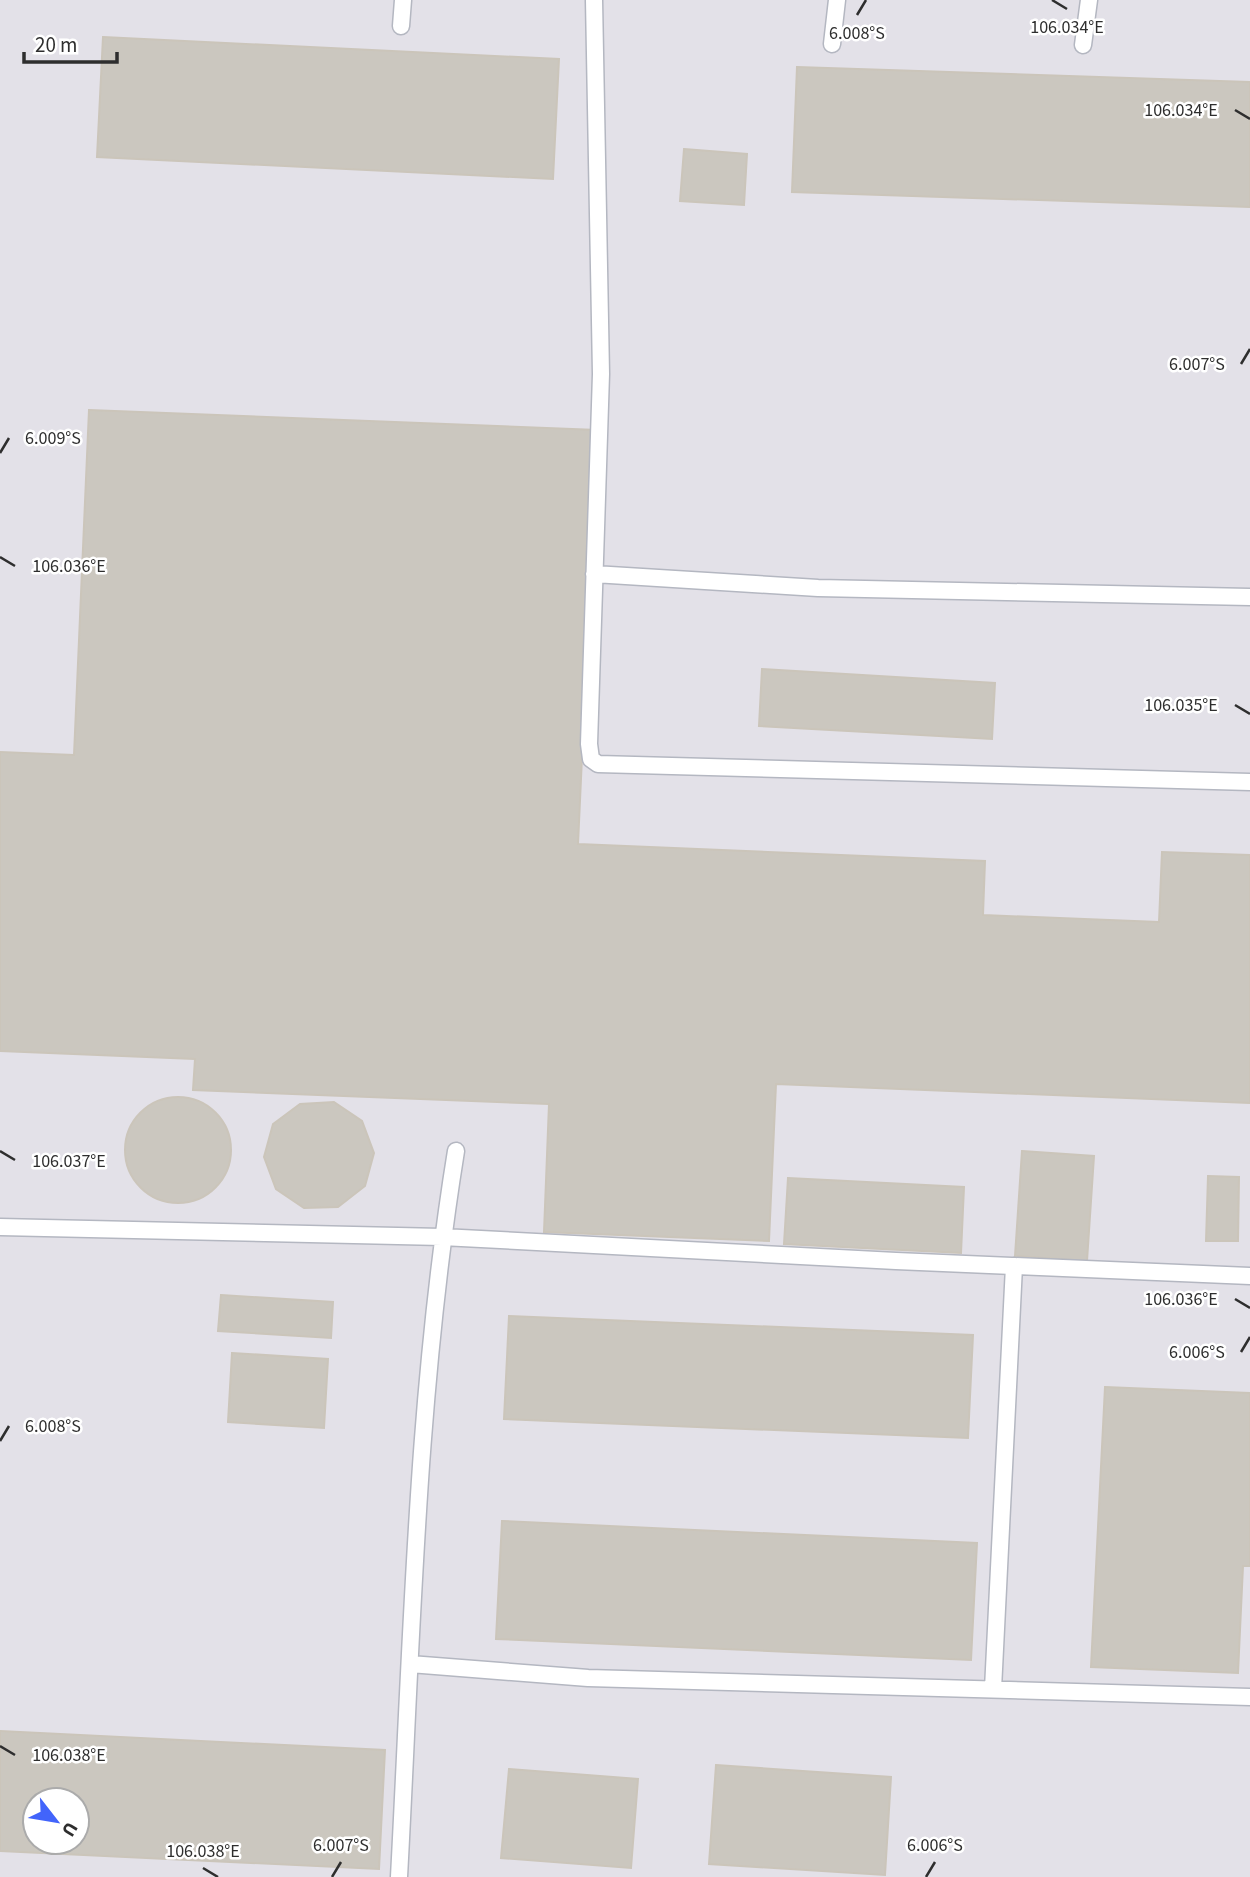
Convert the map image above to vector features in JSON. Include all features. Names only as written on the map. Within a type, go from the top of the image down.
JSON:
[{"type":"lane","points":[[401,26],[403,0]]},
{"type":"lane","points":[[594,0],[601,374],[589,744],[592,759],[598,764],[1250,782]]},
{"type":"lane","points":[[832,44],[837,0]]},
{"type":"lane","points":[[1083,45],[1089,0]]},
{"type":"lane","points":[[594,574],[818,589],[1250,597]]},
{"type":"lane","points":[[399,1877],[420,1462],[442,1237],[456,1152]]},
{"type":"lane","points":[[0,1227],[442,1237],[1250,1276]]},
{"type":"lane","points":[[993,1689],[1014,1266]]},
{"type":"lane","points":[[410,1664],[588,1678],[1250,1697]]},
{"type":"shaded area","points":[[0,0],[1250,0],[1250,1877],[0,1877]]},
{"type":"building","points":[[103,37],[559,59],[553,179],[97,157]]},
{"type":"building","points":[[797,67],[1250,82],[1250,207],[792,192]]},
{"type":"building","points":[[684,149],[747,154],[744,205],[680,201]]},
{"type":"building","points":[[89,410],[597,430],[578,844],[985,861],[983,915],[1159,922],[1162,852],[1250,855],[1250,1103],[776,1084],[769,1241],[544,1232],[549,1104],[193,1090],[195,1059],[0,1051],[0,752],[74,755]]},
{"type":"building","points":[[762,669],[995,683],[992,739],[759,726]]},
{"type":"building","points":[[178,1097],[198,1101],[216,1112],[227,1130],[231,1150],[227,1170],[216,1188],[198,1199],[178,1203],[158,1199],[140,1188],[129,1170],[125,1150],[129,1130],[140,1112],[158,1101]]},
{"type":"building","points":[[334,1102],[362,1121],[374,1153],[365,1186],[338,1207],[304,1208],[276,1189],[264,1157],[273,1124],[300,1104]]},
{"type":"building","points":[[1022,1151],[1094,1156],[1087,1261],[1015,1256]]},
{"type":"building","points":[[1208,1176],[1239,1177],[1238,1241],[1206,1241]]},
{"type":"building","points":[[788,1178],[964,1187],[961,1253],[784,1244]]},
{"type":"building","points":[[221,1295],[333,1302],[331,1338],[218,1331]]},
{"type":"building","points":[[509,1316],[973,1335],[968,1438],[504,1419]]},
{"type":"building","points":[[232,1353],[328,1359],[324,1428],[228,1422]]},
{"type":"building","points":[[1105,1387],[1250,1393],[1250,1566],[1243,1566],[1238,1673],[1091,1667]]},
{"type":"building","points":[[502,1521],[977,1543],[971,1660],[496,1639]]},
{"type":"building","points":[[0,1731],[385,1750],[379,1869],[91,1855],[91,1786],[21,1786],[21,1852],[0,1851]]},
{"type":"building","points":[[716,1765],[891,1777],[885,1875],[709,1864]]},
{"type":"building","points":[[509,1769],[638,1779],[631,1868],[501,1858]]}]
